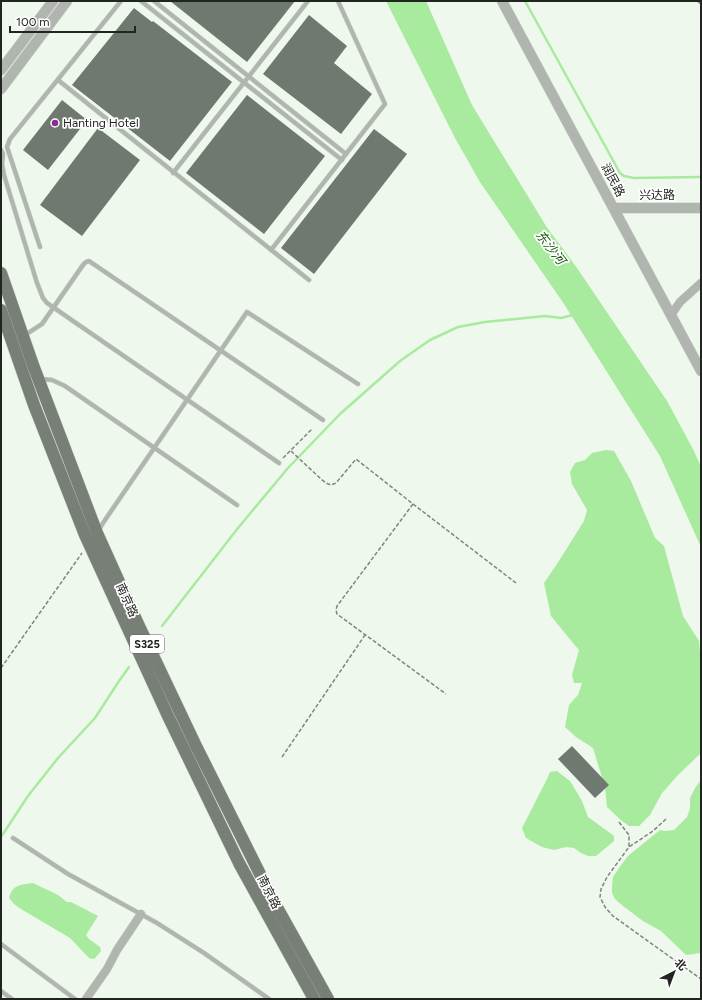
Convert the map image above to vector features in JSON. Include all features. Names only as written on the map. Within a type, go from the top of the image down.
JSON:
[{"type":"main road","name":"南京路","points":[[1,273],[38,379],[97,533],[138,626],[274,902],[328,999]]},
{"type":"main road","name":"南京路","points":[[1,310],[34,405],[89,544],[168,716],[239,863],[314,999]]},
{"type":"street","points":[[1,70],[52,1]]},
{"type":"street","points":[[1,89],[67,1]]},
{"type":"street","name":"润民路","points":[[502,1],[701,371]]},
{"type":"street","name":"兴达路","points":[[614,208],[701,208]]},
{"type":"street","points":[[671,316],[680,302],[701,283]]},
{"type":"street","points":[[86,999],[107,969],[117,950],[141,914]]},
{"type":"lane","points":[[40,247],[7,146],[10,139],[121,1]]},
{"type":"lane","points":[[141,1],[342,160]]},
{"type":"lane","points":[[154,1],[346,154]]},
{"type":"lane","points":[[173,172],[308,1]]},
{"type":"lane","points":[[271,250],[386,104],[338,1]]},
{"type":"lane","points":[[58,80],[309,280]]},
{"type":"lane","points":[[1,150],[3,154],[2,164],[4,175],[37,283],[43,298],[47,303],[279,463]]},
{"type":"lane","points":[[23,336],[42,324],[83,265],[89,261],[323,420]]},
{"type":"lane","points":[[97,533],[247,312],[358,384]]},
{"type":"lane","points":[[38,379],[52,380],[65,386],[237,505]]},
{"type":"lane","points":[[13,838],[68,874],[157,923],[204,953],[262,997],[269,999]]},
{"type":"lane","points":[[1,944],[75,999]]},
{"type":"lane","points":[[1,991],[12,999]]},
{"type":"path","points":[[697,1],[701,4]]},
{"type":"path","points":[[279,463],[312,428]]},
{"type":"path","points":[[291,451],[320,479],[331,485],[336,483],[356,459],[516,583]]},
{"type":"path","points":[[413,504],[337,606],[336,610],[338,614],[365,635],[446,694]]},
{"type":"path","points":[[1,668],[89,544]]},
{"type":"path","points":[[282,757],[365,635]]},
{"type":"path","points":[[666,819],[653,831],[629,847],[607,877],[601,889],[600,897],[605,907],[613,916],[701,979]]},
{"type":"path","points":[[619,822],[629,835],[629,847]]},
{"type":"water","name":"东沙河","points":[[386,1],[426,1],[472,105],[546,226],[577,268],[667,401],[701,467],[701,547],[660,456],[564,304],[480,182],[455,138]]},
{"type":"water","points":[[606,450],[614,451],[631,481],[655,538],[664,546],[683,616],[699,641],[701,664],[701,753],[662,793],[650,815],[639,826],[629,826],[607,807],[605,787],[593,748],[576,737],[565,727],[569,705],[578,695],[582,683],[574,683],[572,675],[579,650],[551,616],[544,583],[584,521],[587,510],[572,484],[570,472],[575,463],[585,460],[592,453]]},
{"type":"water","points":[[557,771],[570,781],[582,801],[588,817],[614,836],[614,841],[596,856],[588,856],[574,848],[566,847],[554,850],[542,847],[526,838],[522,828],[550,772]]},
{"type":"water","points":[[701,780],[701,953],[686,955],[661,931],[643,921],[615,899],[612,893],[612,886],[613,877],[628,856],[660,830],[674,830],[687,817],[690,809],[690,798]]},
{"type":"water","points":[[33,883],[58,895],[67,902],[71,902],[98,916],[86,935],[100,947],[101,951],[94,959],[89,958],[70,938],[21,909],[9,898],[13,890],[18,886]]},
{"type":"building","points":[[170,1],[295,1],[247,62]]},
{"type":"building","points":[[134,8],[232,82],[170,161],[72,85]]},
{"type":"building","points":[[309,15],[347,46],[334,63],[372,94],[341,134],[263,74]]},
{"type":"building","points":[[247,95],[325,156],[264,234],[186,173]]},
{"type":"building","points":[[62,100],[87,120],[48,170],[23,150]]},
{"type":"building","points":[[98,128],[140,160],[82,236],[40,205]]},
{"type":"building","points":[[374,129],[407,154],[314,274],[281,248]]},
{"type":"building","points":[[572,746],[609,785],[595,798],[558,759]]},
{"type":"waterway","points":[[525,1],[620,173],[624,176],[634,178],[701,177]]},
{"type":"waterway","points":[[162,626],[238,528],[288,468],[340,414],[400,361],[430,340],[458,327],[485,322],[545,316],[561,318],[573,315]]},
{"type":"waterway","points":[[1,837],[28,796],[58,758],[95,718],[129,667]]},
{"type":"place","name":"Hanting Hotel","points":[[55,123]]}]
